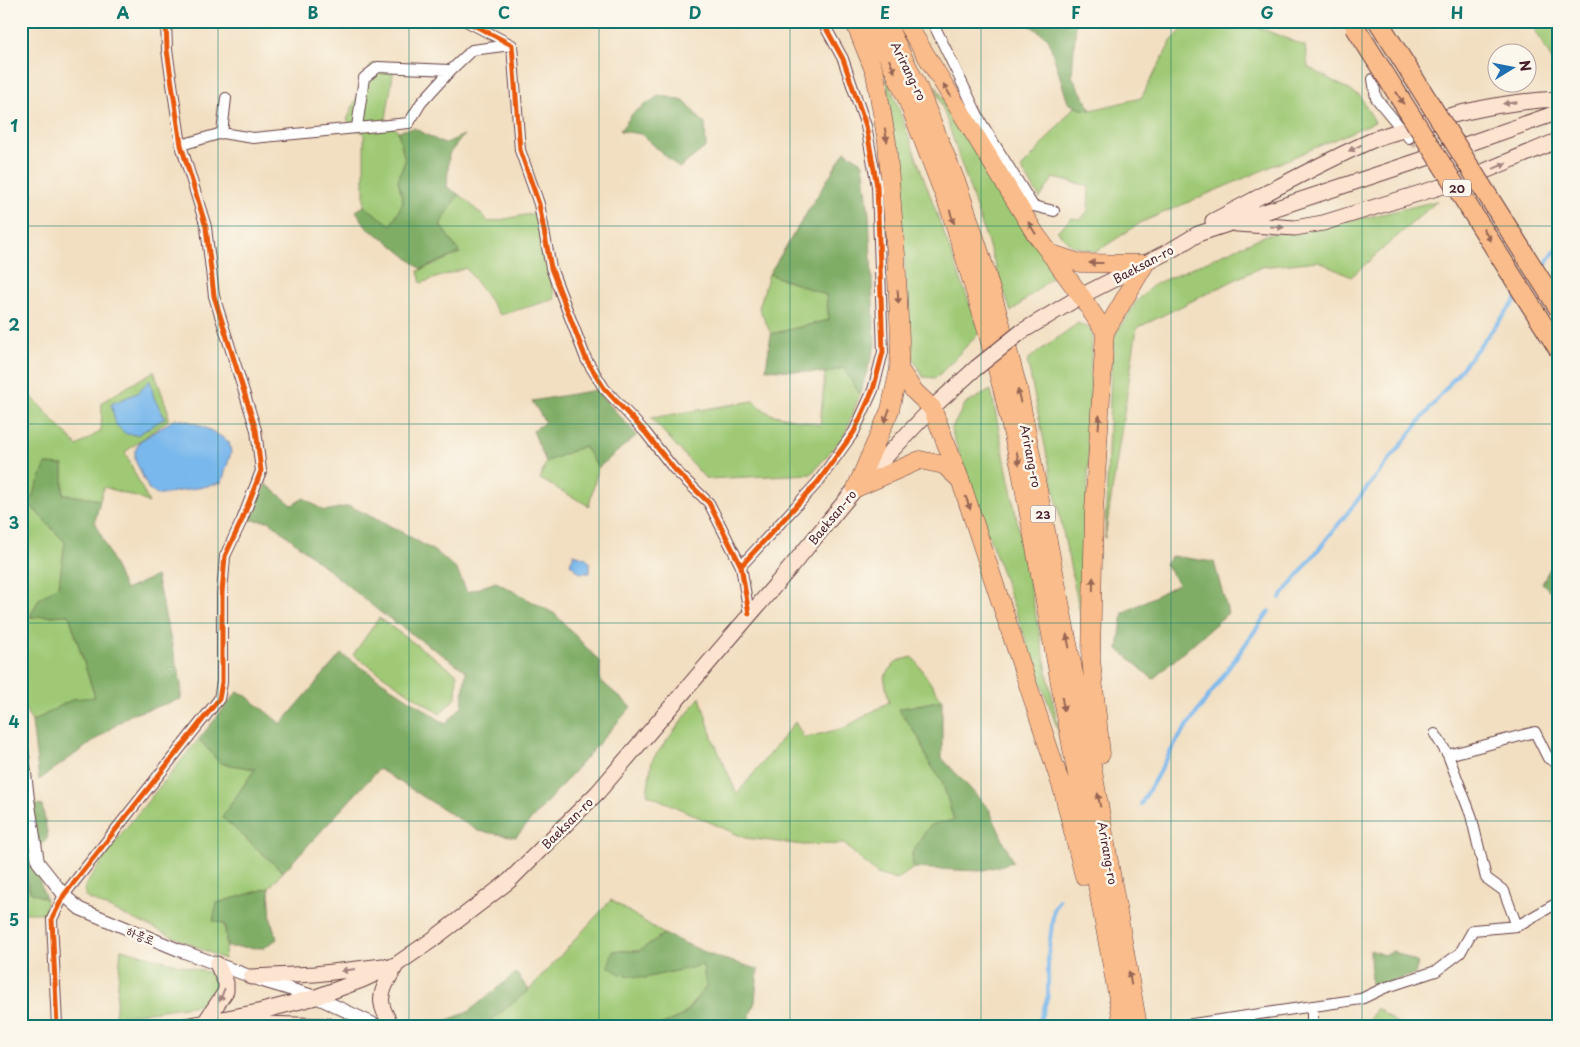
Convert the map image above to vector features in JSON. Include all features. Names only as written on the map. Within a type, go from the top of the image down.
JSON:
[{"type":"highway","points":[[854,21],[875,72],[888,142],[900,340],[899,369],[890,410],[856,488]]},
{"type":"highway","name":"Arirang-ro","points":[[872,21],[907,99],[951,213],[994,357],[1020,466],[1123,1026]]},
{"type":"highway","name":"Arirang-ro","points":[[885,21],[918,87],[958,186],[982,259],[1018,388],[1094,771],[1138,1026]]},
{"type":"highway","points":[[905,21],[1034,233],[1105,332]]},
{"type":"highway","name":"20","points":[[1378,21],[1559,309]]},
{"type":"highway","name":"20","points":[[1355,27],[1559,350]]},
{"type":"highway","points":[[1049,254],[1080,264],[1145,264]]},
{"type":"highway","points":[[1094,771],[1100,755],[1091,659],[1094,510],[1105,332],[1145,264]]},
{"type":"highway","points":[[899,369],[914,391],[932,408],[960,480],[1063,791],[1090,901],[1102,912]]},
{"type":"highway","points":[[856,488],[920,460],[944,465],[960,480]]},
{"type":"main road","points":[[1198,234],[1210,222],[1264,196],[1311,169],[1375,139],[1406,134],[1415,125],[1502,104],[1559,99]]},
{"type":"main road","name":"Baeksan-ro","points":[[184,1026],[258,1012],[316,997],[362,980],[397,964],[432,940],[509,881],[598,792],[856,488],[932,408],[976,368],[1022,332],[1081,296],[1145,264],[1198,234],[1559,112]]},
{"type":"main road","points":[[1228,224],[1295,228],[1323,223],[1559,140]]},
{"type":"main road","points":[[205,1022],[226,991],[226,983],[217,964]]},
{"type":"main road","points":[[251,977],[315,974],[397,964]]},
{"type":"main road","points":[[392,1026],[381,1003],[382,995],[397,964]]},
{"type":"main road","points":[[205,1022],[329,1026]]},
{"type":"street","points":[[57,1026],[52,919],[64,895],[219,699],[222,682],[222,593],[225,556],[242,520],[261,471],[256,430],[214,296],[206,227],[181,145],[166,50],[166,21]]},
{"type":"street","points":[[466,21],[512,45]]},
{"type":"street","points":[[741,566],[818,482],[854,432],[873,390],[883,352],[877,186],[866,126],[843,59],[822,21]]},
{"type":"street","points":[[932,21],[982,124],[1033,206],[1054,211]]},
{"type":"street","points":[[181,145],[222,133],[253,138],[409,123],[421,103],[450,70],[472,50],[512,45]]},
{"type":"street","points":[[512,45],[520,150],[539,204],[551,268],[586,359],[604,388],[645,432],[674,469],[709,503],[741,566],[749,614]]},
{"type":"street","points":[[357,127],[364,78],[378,67],[450,70]]},
{"type":"street","points":[[1373,79],[1376,98],[1406,134]]},
{"type":"street","points":[[222,133],[226,98]]},
{"type":"street","points":[[1448,755],[1535,732],[1548,758],[1559,764]]},
{"type":"street","points":[[1435,734],[1448,755],[1471,815],[1486,878],[1504,891],[1517,926]]},
{"type":"street","name":"하흥로","points":[[21,739],[38,862],[64,895],[80,909],[251,977],[316,997],[378,1026]]},
{"type":"street","points":[[1178,1026],[1361,999],[1384,988],[1436,972],[1460,953],[1473,930],[1517,926],[1559,902]]},
{"type":"street","points":[[1312,1006],[1312,1026]]},
{"type":"green space","points":[[1024,21],[1076,21],[1072,76],[1091,110],[1081,109],[1068,103],[1048,38]]},
{"type":"green space","points":[[1191,21],[1248,21],[1255,26],[1305,46],[1308,67],[1360,96],[1375,122],[1142,222],[1096,252],[1071,245],[1057,231],[1072,218],[1081,219],[1088,211],[1089,186],[1053,178],[1040,198],[1021,168],[1074,107],[1091,110],[1141,98],[1172,40]]},
{"type":"green space","points":[[1530,21],[1559,21],[1559,67],[1556,67]]},
{"type":"green space","points":[[371,64],[394,68],[386,119],[398,131],[405,161],[398,180],[403,202],[391,226],[364,206],[364,134],[347,120]]},
{"type":"green space","points":[[886,74],[980,332],[936,378],[923,377],[909,350],[904,243]]},
{"type":"green space","points":[[935,85],[1057,273],[1011,312]]},
{"type":"green space","points":[[660,95],[684,101],[705,124],[706,147],[679,168],[641,134],[620,131],[633,113]]},
{"type":"green space","points":[[414,128],[444,144],[464,135],[449,154],[447,187],[458,194],[440,225],[460,253],[421,269],[385,239],[368,229],[356,211],[364,206],[391,225],[403,202],[398,180],[405,161],[398,131]]},
{"type":"green space","points":[[21,144],[33,195],[21,198]]},
{"type":"green space","points":[[845,151],[863,163],[869,215],[875,346],[860,394],[843,368],[825,373],[766,369],[771,334],[829,320],[826,295],[769,274]]},
{"type":"green space","points":[[458,194],[489,222],[536,213],[555,299],[500,315],[466,268],[421,283],[418,271],[460,253],[440,225]]},
{"type":"green space","points":[[1437,201],[1351,277],[1318,261],[1261,267],[1137,328],[1105,538],[1112,339],[1136,302],[1153,285],[1266,235],[1373,216]]},
{"type":"green space","points":[[769,274],[826,295],[829,320],[771,334],[759,308]]},
{"type":"green space","points":[[1078,323],[1092,330],[1084,632],[1027,360]]},
{"type":"green space","points":[[844,368],[860,394],[844,436],[811,474],[706,479],[651,418],[753,401],[770,414],[820,425],[825,373]]},
{"type":"green space","points":[[154,371],[168,411],[168,420],[125,452],[149,503],[104,487],[100,500],[63,494],[63,465],[47,464],[29,504],[65,542],[59,586],[39,599],[30,617],[69,615],[95,698],[73,699],[32,722],[21,701],[21,385],[77,446],[101,431],[102,402]]},
{"type":"green space","points":[[596,390],[637,435],[598,468],[584,446],[546,462],[533,431],[545,422],[532,401]]},
{"type":"green space","points":[[991,390],[1060,736],[951,430],[965,404]]},
{"type":"green space","points":[[584,446],[598,468],[589,506],[540,479],[546,462]]},
{"type":"green space","points":[[46,464],[63,465],[63,494],[100,500],[95,521],[125,590],[156,576],[181,684],[181,699],[130,715],[39,780],[32,722],[73,699],[95,697],[69,615],[30,617],[39,599],[59,585],[65,542],[29,504]]},
{"type":"green space","points":[[266,484],[292,505],[304,498],[324,511],[350,506],[402,532],[439,554],[457,570],[467,592],[496,582],[555,614],[600,662],[600,680],[631,707],[516,837],[478,831],[379,769],[283,872],[222,817],[255,769],[220,763],[199,739],[237,692],[244,694],[281,724],[341,654],[446,724],[462,706],[466,671],[380,612],[269,521],[247,520]]},
{"type":"green space","points":[[1559,551],[1559,600],[1542,583]]},
{"type":"green space","points":[[1172,556],[1214,562],[1228,613],[1153,679],[1118,649],[1123,613],[1178,584],[1165,564]]},
{"type":"green space","points":[[379,618],[457,674],[456,697],[440,714],[353,655]]},
{"type":"green space","points":[[913,657],[942,700],[898,709],[919,738],[928,761],[942,781],[954,820],[912,853],[913,868],[897,880],[877,874],[844,844],[804,845],[745,838],[647,794],[652,760],[700,697],[712,737],[737,794],[795,722],[804,738],[844,728],[889,702],[884,677],[897,661]]},
{"type":"green space","points":[[942,700],[942,758],[989,809],[1013,862],[980,871],[913,868],[912,853],[930,825],[954,820],[942,781],[928,761],[919,738],[898,709]]},
{"type":"green space","points":[[199,739],[220,763],[255,769],[222,817],[283,872],[269,888],[217,903],[225,931],[224,959],[85,897],[85,886],[121,834]]},
{"type":"green space","points":[[21,803],[42,805],[48,837],[31,857],[46,899],[30,892],[21,862]]},
{"type":"green space","points":[[21,862],[30,892],[46,899],[46,913],[21,913]]},
{"type":"green space","points":[[269,888],[271,920],[277,939],[264,948],[227,947],[225,924],[213,921],[217,903]]},
{"type":"green space","points":[[611,900],[664,934],[639,951],[613,951],[644,978],[703,965],[706,987],[683,1015],[658,1026],[494,1026],[492,1019],[529,990]]},
{"type":"green space","points":[[664,934],[716,957],[758,969],[755,1002],[746,1026],[658,1026],[684,1015],[706,987],[703,965],[644,978],[620,974],[608,966],[613,951],[639,951]]},
{"type":"green space","points":[[121,949],[214,974],[219,985],[211,1003],[115,1017]]},
{"type":"green space","points":[[1370,950],[1384,955],[1393,951],[1418,963],[1415,974],[1371,988]]},
{"type":"green space","points":[[516,973],[529,990],[493,1019],[494,1026],[432,1026],[468,1012]]},
{"type":"green space","points":[[1377,1008],[1400,1026],[1365,1026]]},
{"type":"water","points":[[150,380],[154,398],[165,418],[137,435],[126,434],[116,425],[111,404],[137,393]]},
{"type":"water","points":[[175,419],[189,421],[210,430],[229,442],[231,453],[222,482],[159,495],[149,490],[135,460],[135,451],[140,441]]},
{"type":"water","points":[[574,554],[586,558],[590,563],[590,573],[580,573],[570,564]]},
{"type":"waterway","points":[[1541,269],[1559,246]]},
{"type":"waterway","points":[[1280,598],[1519,296]]},
{"type":"waterway","points":[[1141,804],[1176,742],[1269,611]]},
{"type":"waterway","points":[[1038,1026],[1048,996],[1048,956],[1054,908],[1059,900]]},
{"type":"tunnel","points":[[1409,138],[1429,152]]},
{"type":"cycle path","points":[[57,1026],[52,919],[64,895],[219,699],[222,682],[222,593],[225,556],[242,520],[261,471],[256,430],[214,296],[206,227],[181,145],[167,50],[166,21]]},
{"type":"cycle path","points":[[466,21],[512,45],[520,150],[539,204],[551,268],[586,359],[604,388],[645,432],[674,469],[709,503],[741,566],[749,614]]},
{"type":"cycle path","points":[[741,566],[818,482],[854,432],[873,390],[883,352],[877,186],[866,126],[843,59],[822,21]]}]
